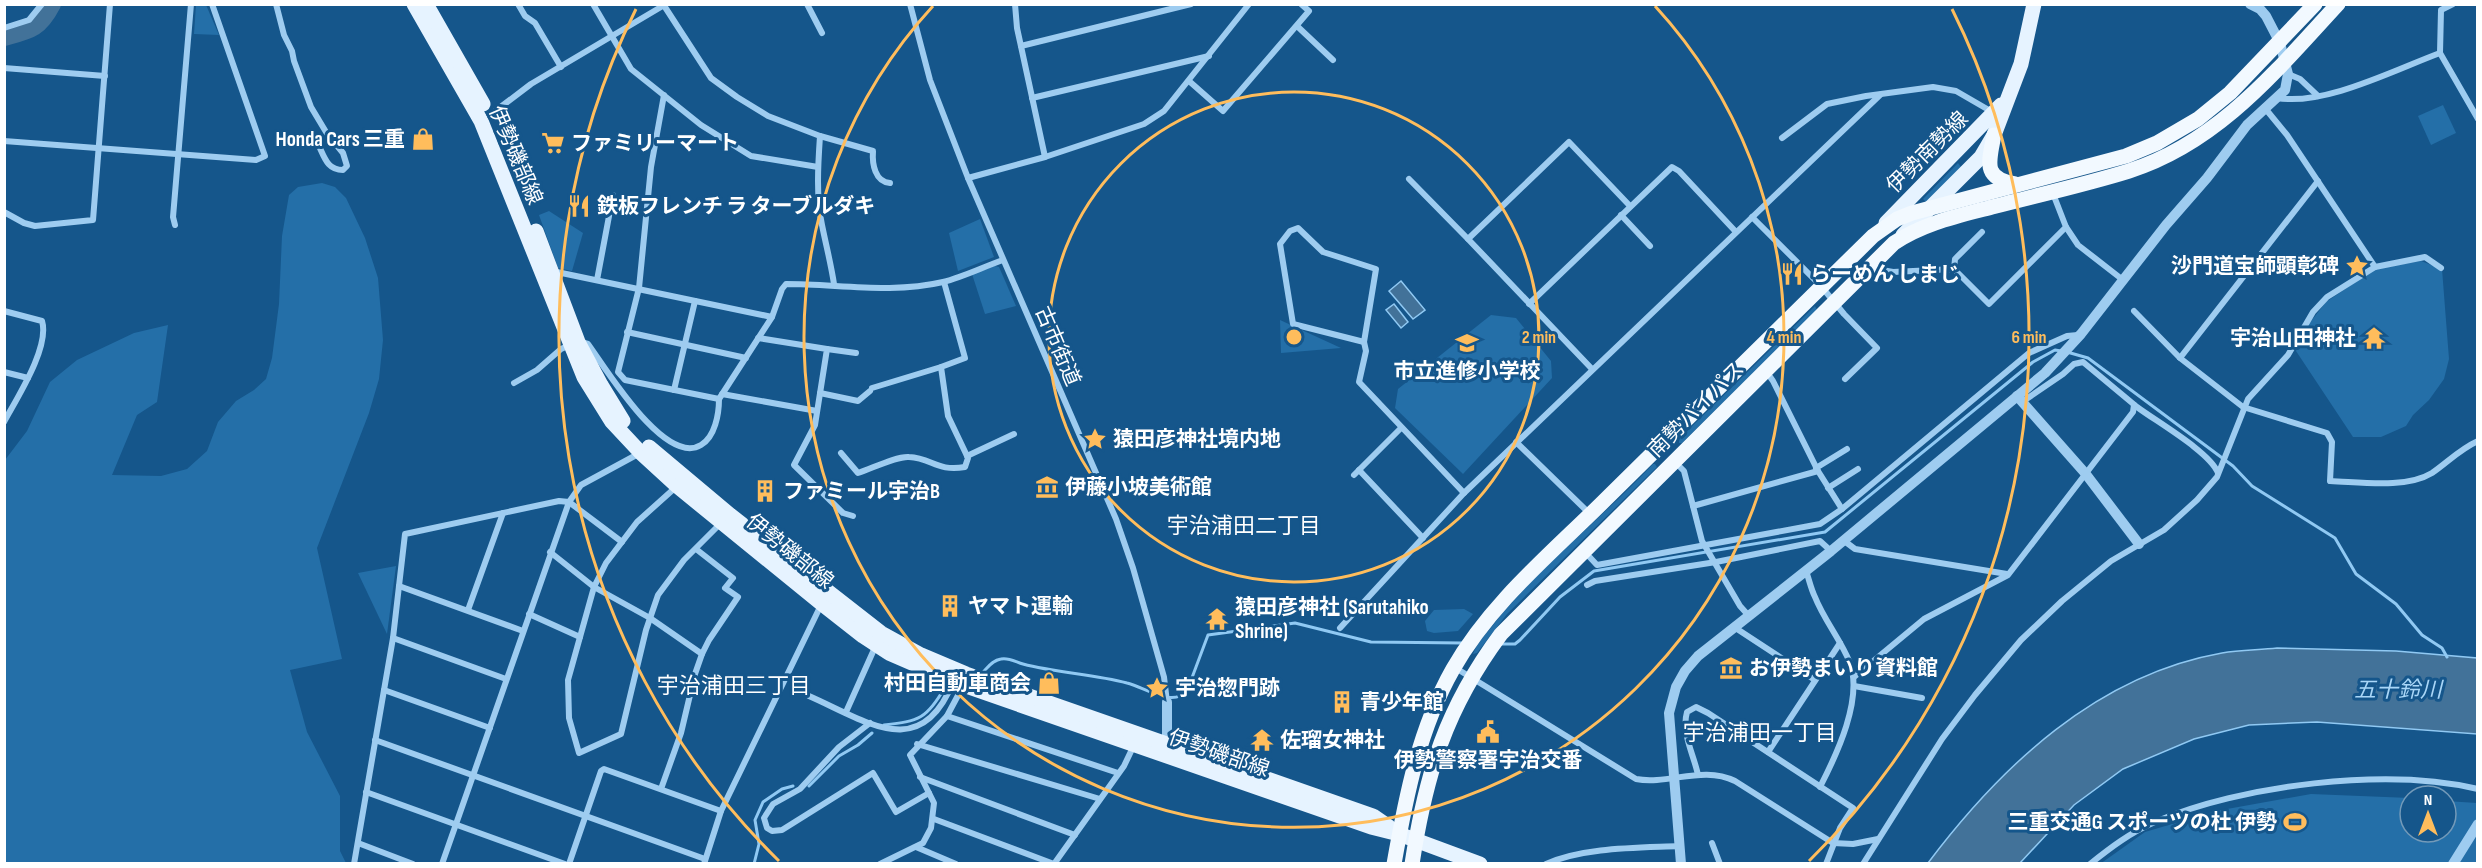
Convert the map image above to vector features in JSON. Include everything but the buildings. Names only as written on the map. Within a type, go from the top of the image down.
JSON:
[{"type":"highway","name":"南勢バイパス","points":[[1394,864],[1424,732],[1435,703],[1454,667],[1478,632],[1500,605],[1873,236],[1897,219],[1934,206],[2126,156],[2172,135],[2211,109],[2280,43],[2315,4]]},
{"type":"highway","name":"南勢バイパス","points":[[1412,864],[1415,840],[1433,762],[1442,736],[1486,653],[1501,634],[1583,550],[1894,243],[1925,226],[2130,170],[2171,154],[2200,137],[2228,116],[2287,67],[2338,4]]},
{"type":"highway","points":[[1994,135],[1990,156],[1991,172],[1994,177],[2003,182],[2017,184]]},
{"type":"main road","name":"伊勢磯部線","points":[[414,4],[482,121],[574,343],[621,418],[646,445],[876,645],[958,683],[1134,745],[1164,750]]},
{"type":"main road","name":"伊勢磯部線","points":[[426,4],[490,115],[552,272],[584,378],[612,422],[641,453],[721,522],[825,599],[921,656],[1164,750],[1371,827],[1399,834],[1480,864]]},
{"type":"main road","name":"伊勢南勢線","points":[[1894,243],[1934,206],[1981,157],[1994,135],[2021,64],[2034,4]]},
{"type":"main road","name":"伊勢南勢線","points":[[1873,236],[1995,113],[2008,95]]},
{"type":"street","points":[[4,28],[33,17],[42,4]]},
{"type":"street","points":[[4,212],[34,226],[93,220],[110,4]]},
{"type":"street","points":[[175,225],[173,217],[191,4]]},
{"type":"street","points":[[4,141],[256,160],[265,156],[212,4]]},
{"type":"street","points":[[276,4],[284,35],[292,51],[311,107],[326,132],[343,153],[347,166],[343,170],[336,170],[328,165],[319,146]]},
{"type":"street","points":[[518,4],[525,16],[535,23],[561,67]]},
{"type":"street","points":[[593,4],[631,69],[701,125],[751,156],[818,167]]},
{"type":"street","points":[[807,4],[822,33]]},
{"type":"street","name":"古市街道","points":[[910,4],[930,80],[968,178],[1116,519],[1133,568],[1164,676],[1167,702]]},
{"type":"street","points":[[1015,4],[1021,46],[1045,157]]},
{"type":"street","points":[[1021,46],[1191,4]]},
{"type":"street","points":[[968,178],[1045,157],[1144,124],[1164,111],[1249,4]]},
{"type":"street","points":[[1189,81],[1223,111],[1309,11],[1301,4]]},
{"type":"street","points":[[2020,399],[2077,338],[2207,178],[2247,124],[2285,90],[2287,67],[2280,43],[2266,16],[2260,9],[2250,4]]},
{"type":"street","points":[[2453,4],[2441,7],[2440,53],[2477,115]]},
{"type":"street","points":[[490,115],[531,84],[664,5],[711,78],[768,116],[820,136],[873,151],[872,162],[879,178],[890,183]]},
{"type":"street","points":[[1297,26],[1333,60]]},
{"type":"street","points":[[2277,98],[2295,100],[2337,92],[2440,53]]},
{"type":"street","points":[[1032,98],[1209,56]]},
{"type":"street","points":[[2287,67],[2318,96]]},
{"type":"street","points":[[4,68],[105,76]]},
{"type":"street","points":[[1782,138],[1827,104],[1866,96],[1945,87],[1968,96],[1995,113]]},
{"type":"street","points":[[664,95],[651,167],[639,288],[618,372],[625,380],[674,390],[817,411]]},
{"type":"street","points":[[1340,628],[1464,492],[1880,95]]},
{"type":"street","points":[[2264,107],[2319,181],[2375,267]]},
{"type":"street","points":[[820,136],[818,167],[822,224],[834,284]]},
{"type":"street","points":[[1468,239],[1569,142],[1630,206]]},
{"type":"street","points":[[1530,304],[1672,167],[1737,232]]},
{"type":"street","points":[[1409,179],[1592,369]]},
{"type":"street","points":[[2180,358],[2319,181]]},
{"type":"street","points":[[2052,191],[2066,227],[2078,245],[2123,280]]},
{"type":"street","points":[[597,280],[613,195]]},
{"type":"street","points":[[1621,215],[1650,246]]},
{"type":"street","points":[[1752,218],[1821,286],[1834,303],[1878,348],[1845,379]]},
{"type":"street","points":[[1870,268],[1893,272],[1954,269],[1989,304],[2066,227]]},
{"type":"street","points":[[1364,342],[1293,324],[1280,244],[1290,231],[1298,228],[1323,252],[1334,257],[1376,269],[1364,342],[1366,351],[1359,382],[1464,492]]},
{"type":"street","points":[[1954,269],[1955,259],[1982,232]]},
{"type":"street","points":[[1863,864],[1942,739],[2021,640],[2062,601],[2111,561],[2164,530],[2188,509],[2220,471],[2244,406],[2283,362],[2307,320],[2321,303],[2375,267],[2425,257],[2441,268]]},
{"type":"street","points":[[514,383],[537,370],[561,349],[574,343],[588,344],[620,391],[656,431],[682,447],[694,448],[709,438],[719,409],[720,397],[772,317],[775,305],[786,284],[834,284],[881,289],[913,287],[944,282],[1003,260]]},
{"type":"street","points":[[552,272],[772,317]]},
{"type":"street","points":[[820,393],[858,401],[871,389],[965,358],[944,282]]},
{"type":"street","points":[[674,390],[695,301]]},
{"type":"street","points":[[4,311],[42,321],[45,332],[28,378],[4,422]]},
{"type":"street","points":[[2134,311],[2180,358],[2244,406],[2327,433],[2332,442],[2330,481],[2382,483],[2418,479],[2431,473],[2455,453],[2478,441]]},
{"type":"street","points":[[627,332],[746,358]]},
{"type":"street","points":[[1583,550],[1597,565],[1706,547],[1820,524],[1842,509],[2029,353],[2067,336],[2077,338]]},
{"type":"street","points":[[759,338],[856,352]]},
{"type":"street","points":[[827,349],[815,425],[794,465],[843,513],[853,516]]},
{"type":"street","points":[[1681,864],[1669,713],[1676,687],[1685,671],[1698,656],[2020,399],[2078,361],[2083,362],[2134,405],[2204,456],[2220,471]]},
{"type":"street","points":[[841,453],[858,473],[905,457],[925,460],[942,468],[965,466],[967,456],[948,416],[941,367]]},
{"type":"street","points":[[1766,370],[1808,455],[1842,509]]},
{"type":"street","points":[[4,372],[28,378]]},
{"type":"street","points":[[2020,399],[2085,473],[2139,544]]},
{"type":"street","points":[[1854,677],[1924,620],[2008,575],[2133,412],[2134,405]]},
{"type":"street","points":[[1401,428],[1356,473],[1423,538]]},
{"type":"street","points":[[967,456],[1014,434]]},
{"type":"street","points":[[1516,442],[1590,515]]},
{"type":"street","points":[[1693,506],[1817,470],[1847,449]]},
{"type":"street","points":[[442,864],[569,502],[581,485],[641,453]]},
{"type":"street","points":[[1674,460],[1684,471],[1706,547],[1740,606],[1749,616]]},
{"type":"street","points":[[1828,488],[1858,469]]},
{"type":"street","points":[[677,486],[637,522],[606,563],[594,588],[568,680],[569,718],[579,753],[621,734],[650,618],[658,596],[684,561],[721,522]]},
{"type":"street","points":[[354,864],[393,638],[405,534],[559,501],[569,502],[622,542]]},
{"type":"street","points":[[468,610],[503,513]]},
{"type":"street","points":[[1843,540],[1855,549],[2008,575]]},
{"type":"street","points":[[1587,585],[1595,581],[1820,541],[1831,551]]},
{"type":"street","points":[[661,789],[681,733],[702,654],[738,597],[725,588],[733,578],[696,549]]},
{"type":"street","points":[[550,552],[594,588],[650,618],[702,654]]},
{"type":"street","points":[[1806,570],[1815,598],[1840,643],[1854,677],[1851,707],[1844,730],[1820,787]]},
{"type":"street","points":[[399,586],[523,631]]},
{"type":"street","points":[[375,740],[704,861],[721,812],[825,599]]},
{"type":"street","points":[[529,614],[580,638]]},
{"type":"street","points":[[1734,627],[1815,680]]},
{"type":"street","points":[[393,638],[506,679]]},
{"type":"street","points":[[1768,752],[1840,643]]},
{"type":"street","points":[[846,712],[876,645]]},
{"type":"street","points":[[1454,667],[1472,676],[1629,776],[1646,781],[1716,774],[1735,781],[1833,843],[1853,844],[1878,839]]},
{"type":"street","points":[[880,864],[916,847],[928,837],[934,819],[934,803],[910,754],[917,744],[947,716],[958,683]]},
{"type":"street","points":[[809,696],[884,729],[900,731],[919,726],[945,703],[958,683]]},
{"type":"street","points":[[1854,686],[1922,698]]},
{"type":"street","points":[[384,690],[490,728]]},
{"type":"street","points":[[1164,750],[1167,702]]},
{"type":"street","points":[[1698,775],[1689,747],[1685,719],[1687,712],[1693,708],[1701,709],[1853,807],[1833,843],[1827,863]]},
{"type":"street","points":[[947,716],[1118,772]]},
{"type":"street","points":[[870,723],[839,747],[800,789],[773,804],[764,818],[767,828],[772,831],[782,830],[873,773],[896,812],[929,793]]},
{"type":"street","points":[[917,744],[1100,799]]},
{"type":"street","points":[[934,819],[1054,864],[1100,799],[1134,745]]},
{"type":"street","points":[[366,792],[567,864],[601,771],[604,769],[721,812]]},
{"type":"street","points":[[920,777],[1075,835]]},
{"type":"street","points":[[2090,864],[2132,834],[2154,822],[2183,811],[2253,794],[2350,780],[2442,782],[2478,789]]},
{"type":"street","points":[[2453,864],[2478,824]]},
{"type":"street","points":[[358,843],[413,864]]},
{"type":"street","points":[[1712,843],[1719,864]]},
{"type":"street","points":[[1546,864],[1563,857],[1607,851],[1680,846]]},
{"type":"street","points":[[916,847],[956,864]]},
{"type":"shaded area","points":[[196,5],[206,5],[219,35],[194,34]]},
{"type":"shaded area","points":[[2443,105],[2456,133],[2431,145],[2418,116]]},
{"type":"shaded area","points":[[1958,163],[1961,167],[1927,203],[1923,199]]},
{"type":"shaded area","points":[[322,183],[335,187],[346,198],[365,238],[378,278],[383,340],[379,379],[369,413],[317,548],[342,659],[290,670],[307,732],[340,796],[340,851],[346,863],[5,863],[5,460],[27,431],[50,382],[77,360],[134,333],[168,325],[157,402],[137,415],[112,475],[161,476],[187,469],[207,451],[218,422],[236,401],[266,379],[272,358],[279,304],[282,236],[289,195],[298,187]]},
{"type":"shaded area","points":[[549,211],[583,233],[572,271],[558,268],[539,215]]},
{"type":"shaded area","points":[[980,219],[994,257],[958,271],[949,233]]},
{"type":"shaded area","name":"宇治山田神社","points":[[2421,261],[2442,269],[2449,359],[2444,379],[2406,426],[2381,437],[2353,437],[2296,351],[2308,325],[2326,302],[2375,269]]},
{"type":"shaded area","points":[[995,266],[999,267],[1016,306],[985,314],[972,274]]},
{"type":"shaded area","points":[[1815,306],[1817,310],[1682,443],[1679,443],[1679,439]]},
{"type":"shaded area","points":[[1491,315],[1516,318],[1551,361],[1552,378],[1463,474],[1395,408],[1398,389]]},
{"type":"shaded area","points":[[1280,320],[1341,348],[1281,353]]},
{"type":"shaded area","points":[[1653,464],[1657,467],[1507,614],[1477,653],[1473,654],[1484,636],[1515,599]]},
{"type":"shaded area","points":[[396,566],[387,634],[358,573]]},
{"type":"shaded area","points":[[1464,609],[1473,614],[1458,631],[1434,633],[1427,631],[1425,621],[1434,610]]},
{"type":"shaded area","name":"三重交通G スポーツの杜 伊勢","points":[[2311,794],[2398,798],[2398,844],[2458,844],[2458,802],[2477,803],[2477,863],[2100,864],[2145,832],[2216,811]]},
{"type":"water","points":[[1401,281],[1425,310],[1413,319],[1389,291]]},
{"type":"water","points":[[1394,304],[1408,322],[1401,328],[1386,310]]},
{"type":"water","name":"五十鈴川","points":[[2277,648],[2396,651],[2477,658],[2477,734],[2317,722],[2249,725],[2194,739],[2123,769],[2074,805],[2020,863],[1928,863],[1987,792],[2020,760],[2056,730],[2093,704],[2134,681],[2176,664],[2222,653]]},
{"type":"waterway","points":[[4,37],[38,24],[52,4]]},
{"type":"waterway","points":[[1500,644],[1515,644],[1560,597],[1594,571],[1825,532],[2033,362],[2055,350],[2061,351]]},
{"type":"waterway","points":[[2067,352],[2088,358],[2233,466],[2252,486],[2335,538],[2356,574],[2396,604],[2422,635],[2442,648],[2447,657]]},
{"type":"waterway","points":[[983,672],[996,661],[1006,659],[1036,667],[1114,680],[1158,695],[1174,697],[1181,696],[1187,691],[1208,635],[1295,623],[1371,642],[1463,643]]},
{"type":"waterway","points":[[884,725],[906,722],[921,716],[933,706],[945,687]]},
{"type":"waterway","points":[[809,786],[839,756],[858,745],[872,733]]},
{"type":"waterway","points":[[754,864],[759,844],[755,820],[763,802],[782,789],[793,786]]},
{"type":"place","name":"Honda Cars 三重","points":[[423,139]]},
{"type":"place","name":"ファミリーマート","points":[[553,143]]},
{"type":"place","name":"鉄板フレンチ ラ ターブルダキ","points":[[579,206]]},
{"type":"place","name":"沙門道宝師顕彰碑","points":[[2357,266]]},
{"type":"place","name":"らーめん しまじ","points":[[1792,274]]},
{"type":"place","name":"宇治山田神社","points":[[2374,338]]},
{"type":"place","name":"市立進修小学校","points":[[1467,343]]},
{"type":"place","name":"猿田彦神社境内地","points":[[1095,439]]},
{"type":"place","name":"伊藤小坡美術館","points":[[1047,487]]},
{"type":"place","name":"ファミール宇治B","points":[[765,491]]},
{"type":"place","name":"ヤマト運輸","points":[[950,606]]},
{"type":"place","name":"猿田彦神社 (Sarutahiko Shrine)","points":[[1217,619]]},
{"type":"place","name":"お伊勢まいり資料館","points":[[1731,668]]},
{"type":"place","name":"村田自動車商会","points":[[1049,683]]},
{"type":"place","name":"宇治惣門跡","points":[[1157,688]]},
{"type":"place","name":"青少年館","points":[[1342,702]]},
{"type":"place","name":"伊勢警察署宇治交番","points":[[1488,732]]},
{"type":"place","name":"佐瑠女神社","points":[[1262,740]]},
{"type":"place","name":"三重交通G スポーツの杜 伊勢","points":[[2295,822]]},
{"type":"district","name":"宇治浦田二丁目","points":[[1244,525]]},
{"type":"district","name":"宇治浦田三丁目","points":[[734,685]]},
{"type":"district","name":"宇治浦田一丁目","points":[[1760,732]]}]
